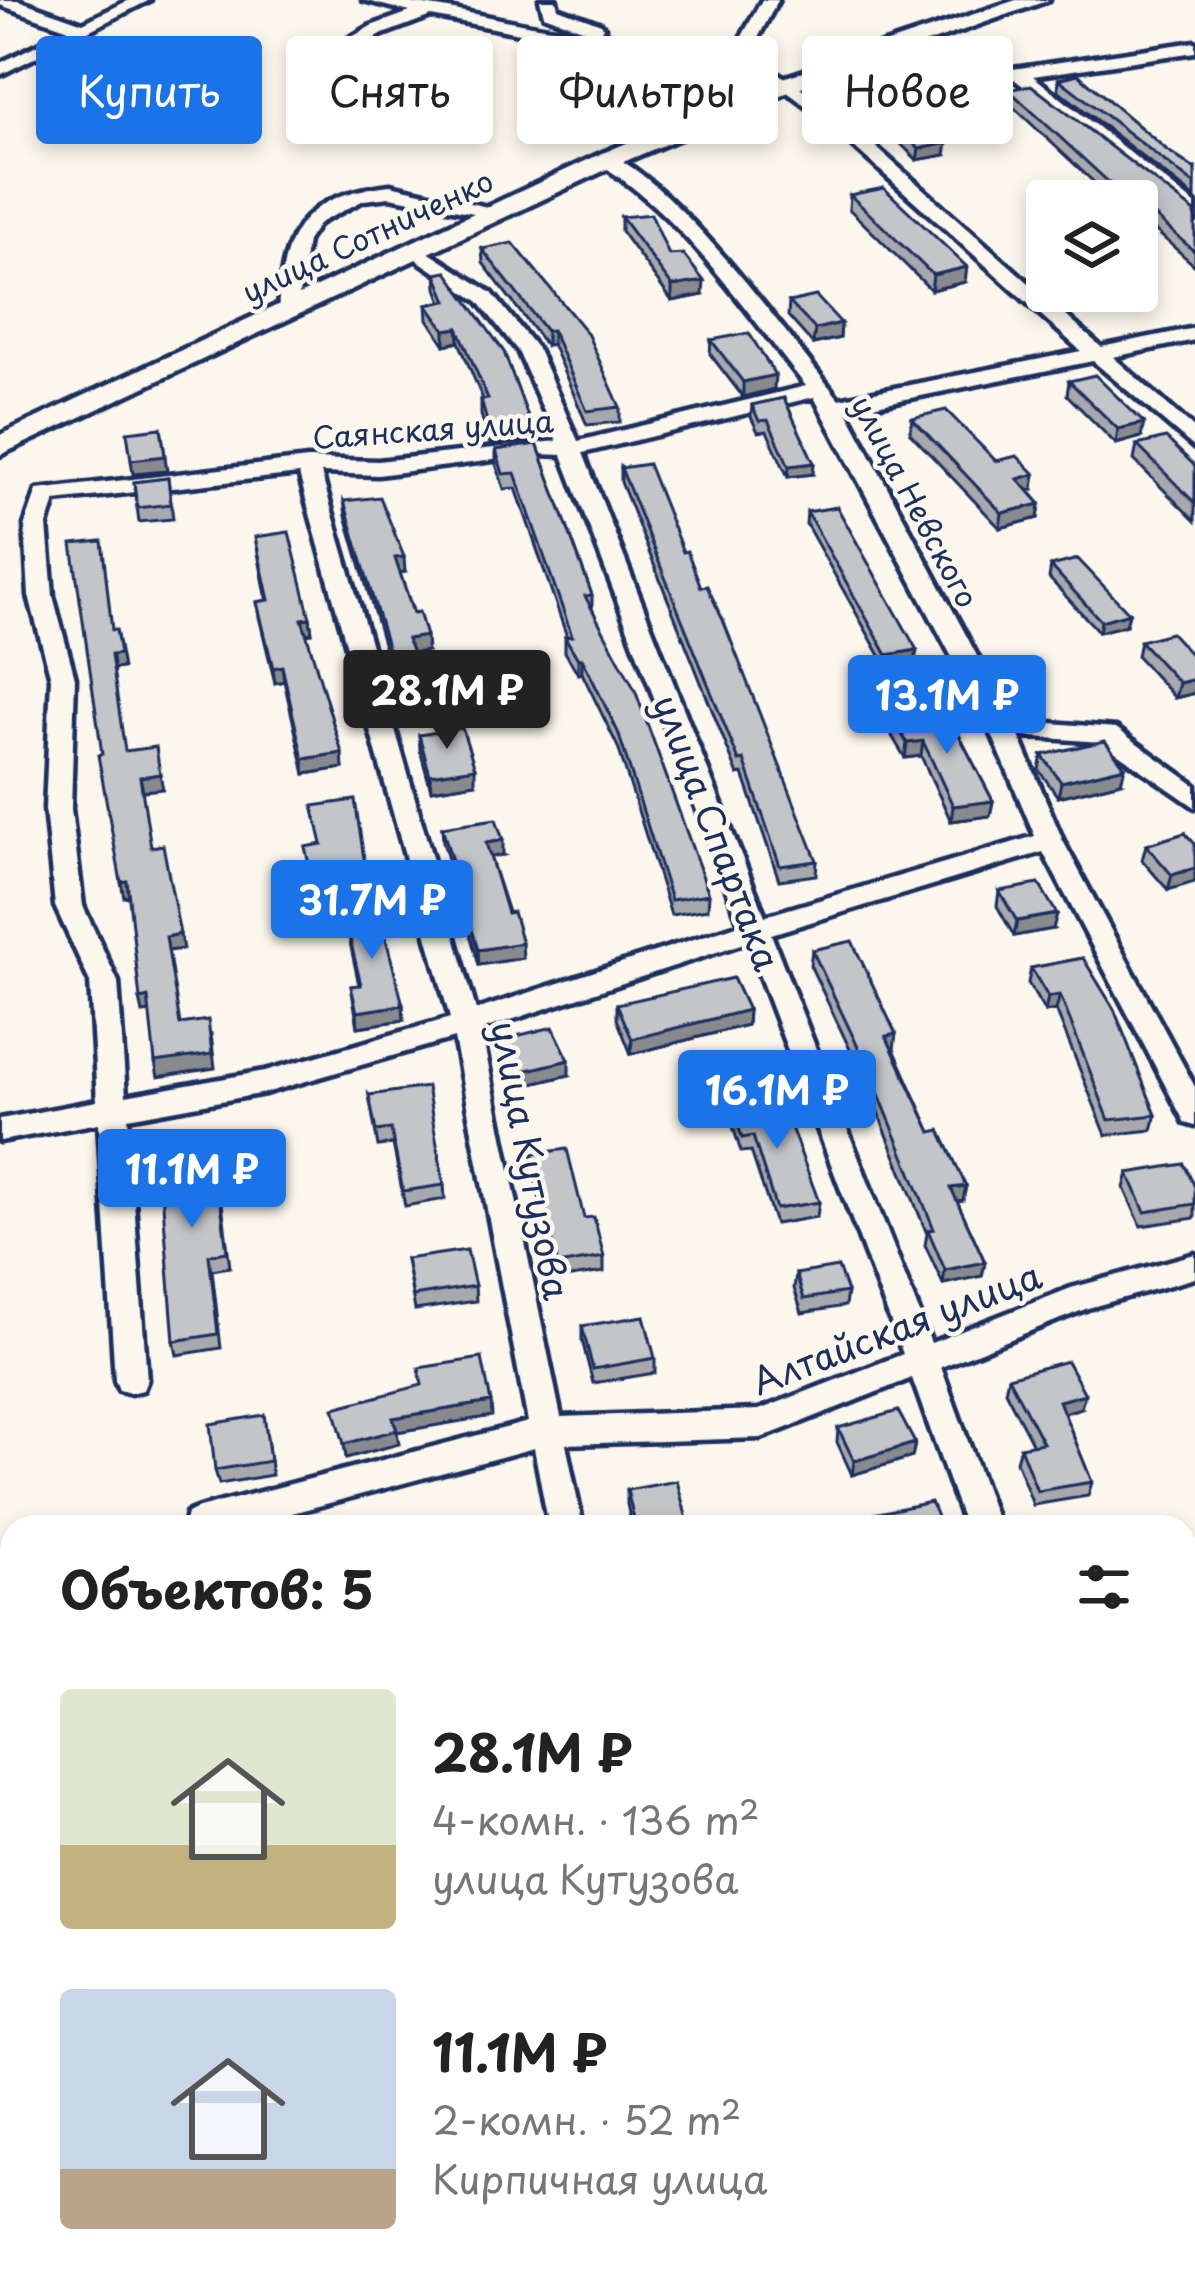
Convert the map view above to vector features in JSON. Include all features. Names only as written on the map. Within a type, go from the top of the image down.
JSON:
[{"type":"main road","name":"улица Сотниченко","points":[[0,446],[607,160],[788,84],[1038,0]]},
{"type":"street","points":[[2,0],[83,29]]},
{"type":"street","points":[[0,70],[142,0]]},
{"type":"street","points":[[371,0],[560,36]]},
{"type":"street","points":[[750,36],[770,0]]},
{"type":"street","points":[[543,6],[621,36]]},
{"type":"street","points":[[367,36],[429,11]]},
{"type":"street","points":[[1013,76],[1195,47]]},
{"type":"street","points":[[1020,75],[1195,214]]},
{"type":"street","points":[[778,78],[802,94]]},
{"type":"street","points":[[862,144],[1195,441]]},
{"type":"street","name":"улица Невского","points":[[607,160],[634,177],[721,266],[827,398],[1002,727],[1050,841],[1195,1115]]},
{"type":"street","points":[[287,308],[298,241],[312,219],[359,195],[390,191],[495,211]]},
{"type":"street","name":"улица Спартака","points":[[414,249],[485,297],[528,350],[571,449],[978,1515]]},
{"type":"street","name":"Саянская улица","points":[[112,1108],[104,982],[69,906],[58,809],[63,678],[41,596],[36,524],[45,495],[308,466],[378,468],[540,447],[571,449],[827,398],[1195,334]]},
{"type":"street","name":"улица Кутузова","points":[[308,466],[466,1024],[564,1515]]},
{"type":"street","points":[[1002,727],[1107,734],[1192,790]]},
{"type":"street","points":[[0,1130],[265,1082],[466,1024],[754,928],[1050,841]]},
{"type":"street","points":[[112,1108],[130,1380]]},
{"type":"street","name":"Алтайская улица","points":[[230,1515],[546,1430],[761,1424],[1082,1297],[1195,1266]]},
{"type":"building","points":[[1078,74],[1195,168],[1195,185],[1059,79]]},
{"type":"building","points":[[1031,85],[1154,180],[1106,180],[1013,89]]},
{"type":"building","points":[[1158,183],[1195,212],[1195,252],[1158,219]]},
{"type":"building","points":[[884,188],[967,267],[933,275],[850,195]]},
{"type":"building","points":[[651,214],[669,255],[683,254],[704,281],[672,286],[621,217]]},
{"type":"building","points":[[513,243],[587,333],[620,407],[587,411],[552,330],[546,331],[482,249]]},
{"type":"building","points":[[447,272],[504,352],[531,425],[489,429],[481,400],[488,399],[458,328],[445,330],[427,305],[447,301],[436,274]]},
{"type":"building","points":[[816,296],[841,323],[815,329],[789,302]]},
{"type":"building","points":[[749,333],[775,375],[743,382],[711,340]]},
{"type":"building","points":[[1095,375],[1144,423],[1118,429],[1069,381]]},
{"type":"building","points":[[784,398],[814,463],[789,466],[768,420],[759,421],[752,405]]},
{"type":"building","points":[[946,410],[996,461],[1017,456],[1035,474],[1018,479],[1040,504],[1002,513],[912,418]]},
{"type":"building","points":[[161,428],[165,456],[131,460],[127,432]]},
{"type":"building","points":[[1166,438],[1195,466],[1195,503],[1137,445]]},
{"type":"building","points":[[537,444],[592,595],[585,596],[635,690],[709,894],[671,900],[618,732],[582,658],[578,659],[565,637],[572,636],[515,473],[503,474],[496,450]]},
{"type":"building","points":[[648,464],[683,552],[687,551],[701,587],[707,586],[723,620],[817,861],[780,866],[744,760],[739,761],[621,468]]},
{"type":"building","points":[[168,478],[171,504],[137,508],[134,482]]},
{"type":"building","points":[[380,497],[404,557],[395,558],[413,613],[419,612],[426,636],[407,639],[427,684],[400,690],[344,501]]},
{"type":"building","points":[[837,507],[917,650],[887,655],[807,512]]},
{"type":"building","points":[[289,532],[310,618],[302,619],[342,753],[303,759],[282,666],[273,668],[257,602],[269,600],[255,537]]},
{"type":"building","points":[[102,541],[112,630],[116,630],[120,654],[111,655],[125,751],[156,747],[160,774],[140,777],[151,847],[163,845],[180,934],[166,937],[180,1024],[208,1020],[212,1054],[155,1062],[148,997],[140,999],[127,881],[121,882],[98,755],[102,754],[72,544]]},
{"type":"building","points":[[1078,559],[1129,613],[1101,621],[1051,566]]},
{"type":"building","points":[[1171,633],[1195,659],[1195,679],[1179,683],[1140,641]]},
{"type":"building","points":[[947,712],[993,801],[953,806],[923,741],[907,743],[894,721]]},
{"type":"building","points":[[462,728],[475,768],[430,775],[419,735]]},
{"type":"building","points":[[1105,741],[1125,767],[1061,782],[1042,755]]},
{"type":"building","points":[[355,800],[365,865],[311,873],[305,847],[322,844],[313,806]]},
{"type":"building","points":[[496,819],[503,840],[486,843],[507,913],[513,912],[522,943],[478,950],[442,827]]},
{"type":"building","points":[[1185,833],[1195,844],[1195,868],[1172,875],[1146,845]]},
{"type":"building","points":[[1039,884],[1057,914],[1017,921],[999,891]]},
{"type":"building","points":[[378,908],[403,1005],[357,1012],[351,986],[361,985],[344,914]]},
{"type":"building","points":[[852,941],[896,1034],[886,1036],[931,1132],[940,1130],[966,1186],[951,1188],[985,1262],[945,1270],[928,1230],[934,1229],[869,1070],[812,950]]},
{"type":"building","points":[[1083,958],[1114,1009],[1156,1115],[1109,1120],[1060,995],[1048,997],[1031,968]]},
{"type":"building","points":[[733,978],[748,1010],[632,1039],[617,1004]]},
{"type":"building","points":[[553,1027],[569,1060],[515,1073],[500,1040]]},
{"type":"building","points":[[427,1087],[444,1185],[403,1191],[391,1129],[376,1131],[369,1095]]},
{"type":"building","points":[[780,1098],[819,1202],[776,1209],[753,1136],[742,1138],[732,1105]]},
{"type":"building","points":[[217,1134],[227,1252],[209,1255],[218,1334],[174,1341],[158,1143]]},
{"type":"building","points":[[567,1149],[584,1218],[594,1217],[604,1257],[558,1265],[532,1154]]},
{"type":"building","points":[[1184,1164],[1195,1187],[1195,1204],[1145,1212],[1128,1173]]},
{"type":"building","points":[[467,1250],[475,1286],[413,1296],[406,1259]]},
{"type":"building","points":[[838,1267],[847,1292],[804,1299],[796,1274]]},
{"type":"building","points":[[644,1316],[655,1358],[593,1369],[582,1326]]},
{"type":"building","points":[[482,1358],[491,1402],[393,1418],[397,1430],[344,1444],[334,1408],[422,1385],[419,1368]]},
{"type":"building","points":[[1067,1361],[1085,1394],[1059,1401],[1092,1482],[1037,1491],[1020,1447],[1043,1443],[1008,1377]]},
{"type":"building","points":[[898,1411],[915,1443],[854,1461],[838,1428]]},
{"type":"building","points":[[264,1415],[270,1461],[215,1470],[210,1424]]},
{"type":"building","points":[[677,1481],[686,1515],[633,1515],[627,1490]]},
{"type":"building","points":[[931,1502],[936,1515],[874,1515]]}]
